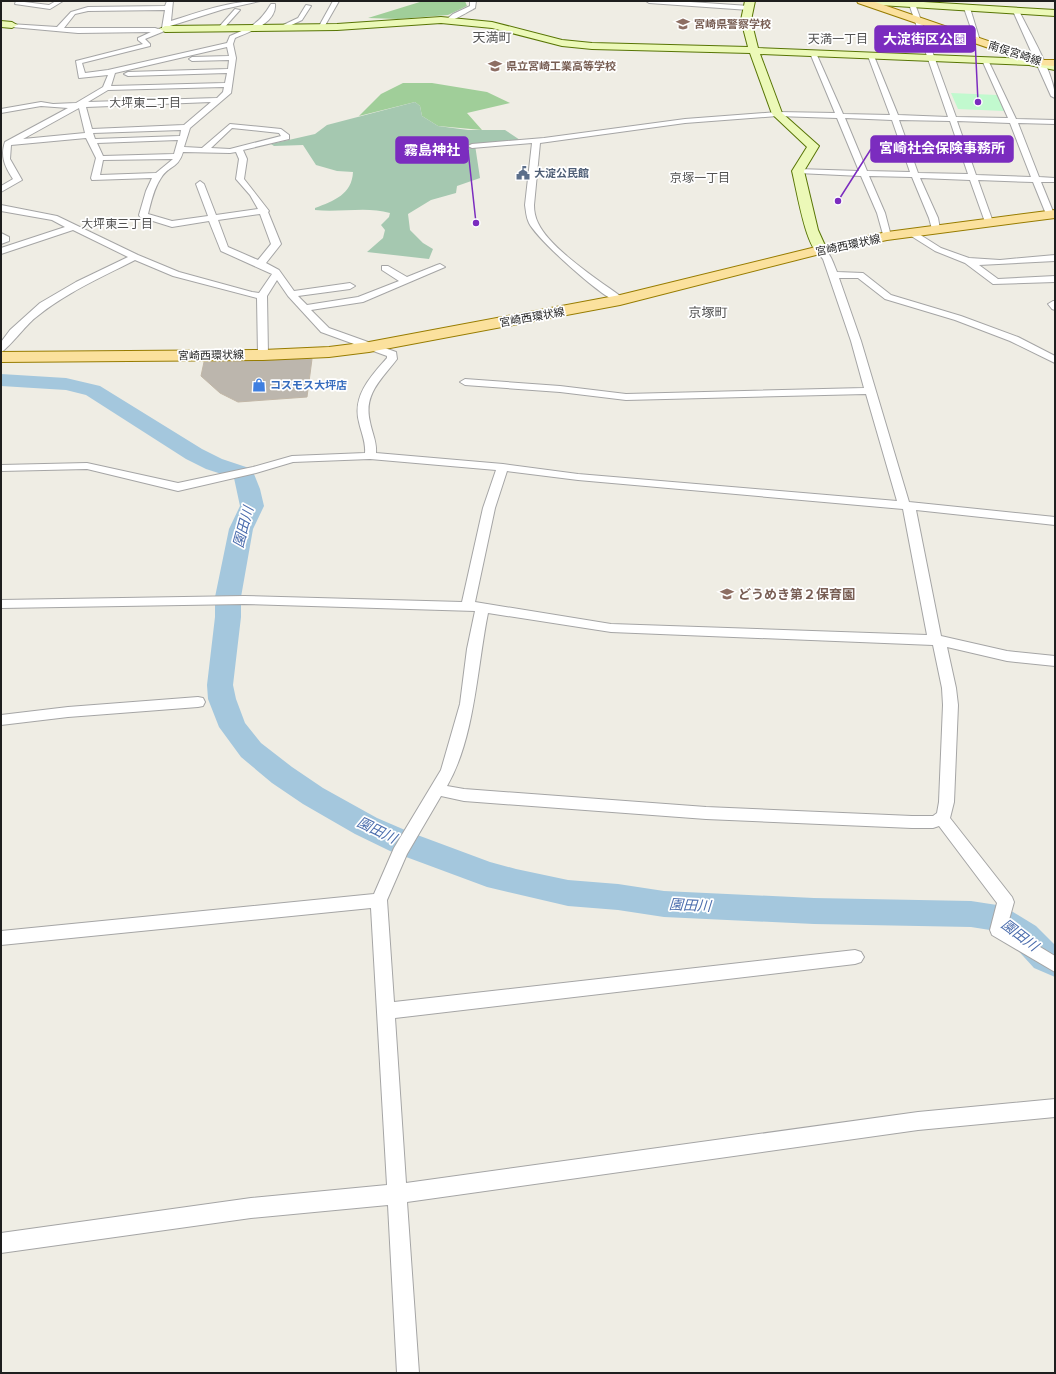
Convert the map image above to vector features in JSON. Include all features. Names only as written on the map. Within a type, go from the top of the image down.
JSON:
[{"type":"main road","name":"南俣宮崎線","points":[[863,1],[1042,63],[1055,63]]},
{"type":"main road","name":"宮崎西環状線","points":[[1,357],[263,355],[330,352],[369,347],[620,300],[820,250],[887,236],[1052,214]]},
{"type":"street","points":[[21,1],[17,3],[50,6],[60,1]]},
{"type":"street","points":[[102,9],[111,1]]},
{"type":"street","points":[[167,24],[170,1]]},
{"type":"street","points":[[231,71],[110,73],[82,76],[78,62],[148,45],[140,39],[167,24],[221,8],[256,1]]},
{"type":"street","points":[[321,28],[336,1]]},
{"type":"street","points":[[449,20],[473,7],[472,1]]},
{"type":"street","points":[[436,789],[464,795],[706,813],[876,819],[912,822],[933,822],[942,819],[947,810],[950,694],[907,505],[833,275],[827,258],[820,250],[812,230],[798,171],[813,146],[776,114],[754,51],[746,20],[749,5],[650,1]]},
{"type":"street","points":[[863,1],[1055,13]]},
{"type":"street","points":[[211,3],[221,8]]},
{"type":"street","points":[[912,3],[954,118],[972,177],[989,222]]},
{"type":"street","points":[[265,211],[172,224],[144,215],[150,191],[158,175],[176,161],[181,138],[186,127],[218,100],[225,96],[229,85],[233,58],[230,44],[232,37],[256,28],[268,15],[273,4]]},
{"type":"street","points":[[281,28],[300,19],[308,6]]},
{"type":"street","points":[[59,30],[73,12],[88,9],[168,8]]},
{"type":"street","points":[[967,8],[978,40]]},
{"type":"street","points":[[221,28],[238,10]]},
{"type":"street","points":[[1016,11],[1037,56],[1042,63],[1042,67],[1055,96]]},
{"type":"street","points":[[161,18],[167,24]]},
{"type":"street","points":[[1,24],[78,31],[167,24],[221,28],[321,28],[449,20],[477,22],[573,45],[985,60],[1042,63],[1055,67]]},
{"type":"street","points":[[110,73],[230,44]]},
{"type":"street","points":[[813,53],[838,115],[881,213],[887,236]]},
{"type":"street","points":[[871,56],[895,117],[920,191],[935,219],[936,229]]},
{"type":"street","points":[[162,60],[233,58]]},
{"type":"street","points":[[985,60],[1013,121],[1035,179],[1052,214]]},
{"type":"street","points":[[106,88],[110,73]]},
{"type":"street","points":[[1,189],[18,180],[6,163],[4,156],[4,150],[10,143],[106,88],[229,85]]},
{"type":"street","points":[[1,112],[41,104],[53,106],[218,100]]},
{"type":"street","points":[[80,104],[84,108],[89,136],[100,158],[95,178],[158,175]]},
{"type":"street","points":[[472,146],[536,140],[685,121],[776,114],[1055,122]]},
{"type":"street","points":[[100,158],[204,150],[230,151],[286,137],[281,131],[230,126],[204,150]]},
{"type":"street","points":[[10,143],[186,127]]},
{"type":"street","points":[[89,136],[181,138]]},
{"type":"street","points":[[536,140],[530,215],[534,225],[552,247],[620,300]]},
{"type":"street","points":[[238,149],[243,159],[240,179],[251,189],[265,211],[276,244],[260,264]]},
{"type":"street","points":[[798,171],[1055,180]]},
{"type":"street","points":[[200,184],[224,249],[276,272],[276,275],[304,308],[326,330],[369,347],[392,354],[392,359],[376,377],[362,402],[362,420],[372,449],[370,456]]},
{"type":"street","points":[[1,208],[54,218],[135,257],[197,281],[251,295],[262,296]]},
{"type":"street","points":[[1,251],[74,227]]},
{"type":"street","points":[[911,232],[933,247],[968,261],[996,282],[1055,278]]},
{"type":"street","points":[[1,236],[6,239],[1,241]]},
{"type":"street","points":[[1,349],[5,333],[39,308],[135,257]]},
{"type":"street","points":[[968,261],[990,262],[1055,258]]},
{"type":"street","points":[[304,308],[360,300],[440,267]]},
{"type":"street","points":[[385,268],[406,281]]},
{"type":"street","points":[[263,355],[262,296],[276,275]]},
{"type":"street","points":[[833,275],[860,275],[888,297],[958,318],[1014,340],[1055,360]]},
{"type":"street","points":[[292,294],[350,286]]},
{"type":"street","points":[[465,382],[560,389],[626,397],[870,391]]},
{"type":"street","points":[[1,468],[87,466],[178,487],[256,470],[292,459],[370,456],[503,467],[578,477],[907,505],[1055,521]]},
{"type":"street","points":[[408,1373],[379,900],[418,820],[448,771],[467,704],[474,649],[475,607],[489,508],[503,467]]},
{"type":"street","points":[[1,604],[244,600],[475,607],[611,628],[937,640],[1008,656],[1055,660]]},
{"type":"street","points":[[1,720],[68,712],[198,702]]},
{"type":"street","points":[[942,819],[1006,902],[998,930],[1055,965]]},
{"type":"street","points":[[1,938],[379,900]]},
{"type":"street","points":[[385,1010],[855,957]]},
{"type":"street","points":[[1,1243],[251,1208],[398,1194],[918,1121],[1055,1108]]},
{"type":"green space","points":[[423,1],[465,1],[467,6],[448,15],[398,19],[368,18]]},
{"type":"green space","points":[[403,83],[432,83],[487,92],[510,103],[467,113],[482,130],[438,126],[422,116],[420,106],[415,102],[359,116],[381,94]]},
{"type":"green space","points":[[951,93],[997,95],[1004,111],[958,109]]},
{"type":"green space","points":[[415,102],[420,106],[422,116],[438,126],[468,130],[505,130],[520,140],[475,145],[480,178],[457,186],[456,193],[431,200],[408,214],[410,230],[423,243],[433,249],[429,259],[367,252],[383,238],[385,230],[381,225],[389,217],[390,213],[372,210],[315,210],[315,208],[329,203],[341,196],[346,191],[352,180],[353,172],[337,171],[316,165],[303,145],[274,146],[271,144],[315,134],[327,125]]},
{"type":"building","name":"コスモス大坪店","points":[[312,359],[307,397],[238,402],[220,393],[201,376],[204,362]]},
{"type":"waterway","name":"園田川","points":[[1,380],[66,384],[93,390],[194,454],[214,464],[244,474],[249,489],[252,506],[241,529],[228,597],[228,617],[220,685],[222,699],[233,727],[251,750],[282,775],[313,796],[366,826],[401,842],[487,874],[568,893],[618,897],[664,904],[814,911],[971,914],[997,918],[1025,936],[1046,958],[1055,963]]},
{"type":"place","name":"宮崎県警察学校","points":[[683,24]]},
{"type":"place","name":"県立宮崎工業高等学校","points":[[495,66]]},
{"type":"place","name":"大淀街区公園","points":[[978,102]]},
{"type":"place","name":"大淀公民館","points":[[523,173]]},
{"type":"place","name":"宮崎社会保険事務所","points":[[838,201]]},
{"type":"place","name":"霧島神社","points":[[476,223]]},
{"type":"place","name":"コスモス大坪店","points":[[259,385]]},
{"type":"place","name":"どうめき第２保育園","points":[[727,594]]},
{"type":"district","name":"天満町","points":[[492,37]]},
{"type":"district","name":"天満一丁目","points":[[838,39]]},
{"type":"district","name":"大坪東二丁目","points":[[145,103]]},
{"type":"district","name":"京塚一丁目","points":[[700,178]]},
{"type":"district","name":"大坪東三丁目","points":[[117,224]]},
{"type":"district","name":"京塚町","points":[[708,312]]}]
